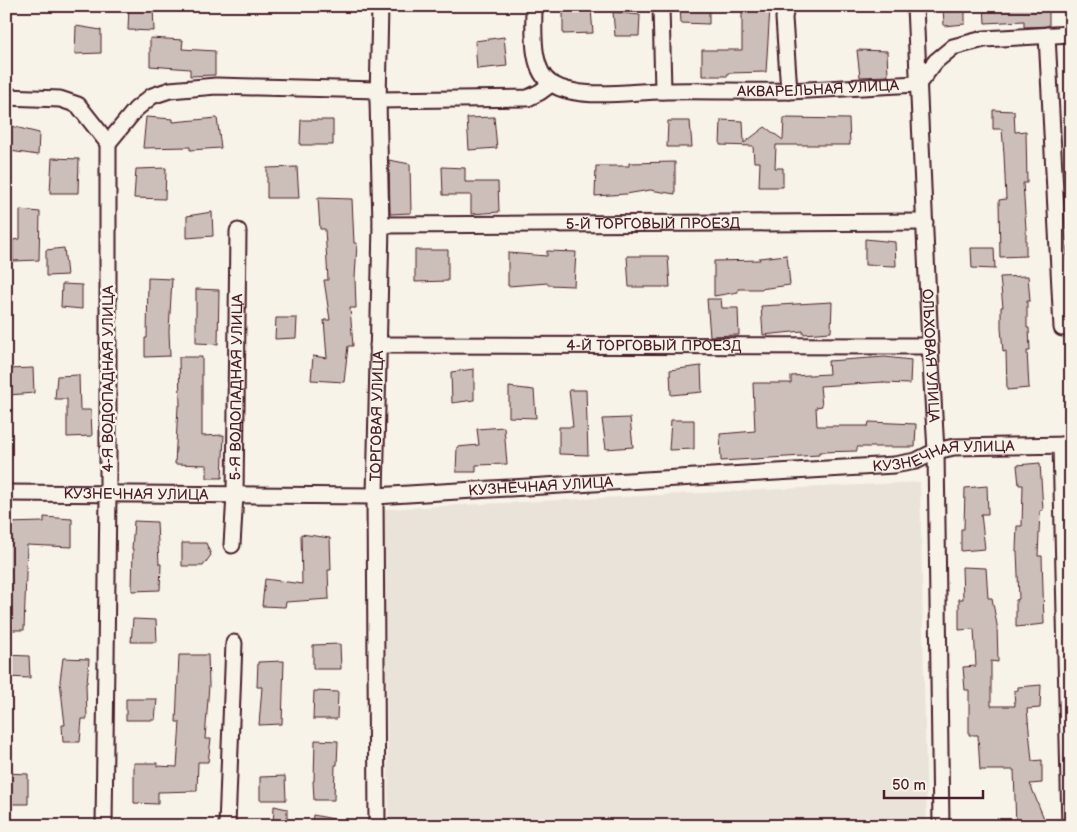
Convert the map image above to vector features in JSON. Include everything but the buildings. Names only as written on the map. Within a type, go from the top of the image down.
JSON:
[{"type":"street","name":"ТОРГОВАЯ УЛИЦА","points":[[377,826],[375,496],[380,226],[378,95],[380,6]]},
{"type":"street","points":[[6,97],[60,99],[78,106],[108,143],[141,105],[152,96],[170,90],[216,86],[378,95],[528,98],[551,84],[540,70],[534,48],[534,6]]},
{"type":"street","points":[[661,6],[664,91]]},
{"type":"street","points":[[786,6],[784,18],[789,90]]},
{"type":"street","name":"ОЛЬХОВАЯ УЛИЦА","points":[[915,6],[936,451],[941,826]]},
{"type":"street","name":"АКВАРЕЛЬНАЯ УЛИЦА","points":[[551,84],[569,91],[587,94],[789,90],[918,84],[936,61],[953,47],[984,39],[1071,34]]},
{"type":"street","points":[[1047,35],[1062,328]]},
{"type":"street","name":"4-Я ВОДОПАДНАЯ УЛИЦА","points":[[104,826],[108,494],[108,143]]},
{"type":"street","name":"5-Й ТОРГОВЫЙ ПРОЕЗД","points":[[380,226],[925,222]]},
{"type":"street","name":"5-Я ВОДОПАДНАЯ УЛИЦА","points":[[232,545],[235,495],[238,231]]},
{"type":"street","name":"4-Й ТОРГОВЫЙ ПРОЕЗД","points":[[378,345],[930,346]]},
{"type":"street","points":[[1066,445],[1070,826]]},
{"type":"street","name":"КУЗНЕЧНАЯ УЛИЦА","points":[[6,493],[375,496],[894,465],[916,461],[936,451],[954,447],[1066,445]]},
{"type":"street","points":[[227,826],[234,643]]},
{"type":"shaded area","points":[[920,482],[927,826],[389,826],[383,509]]}]
